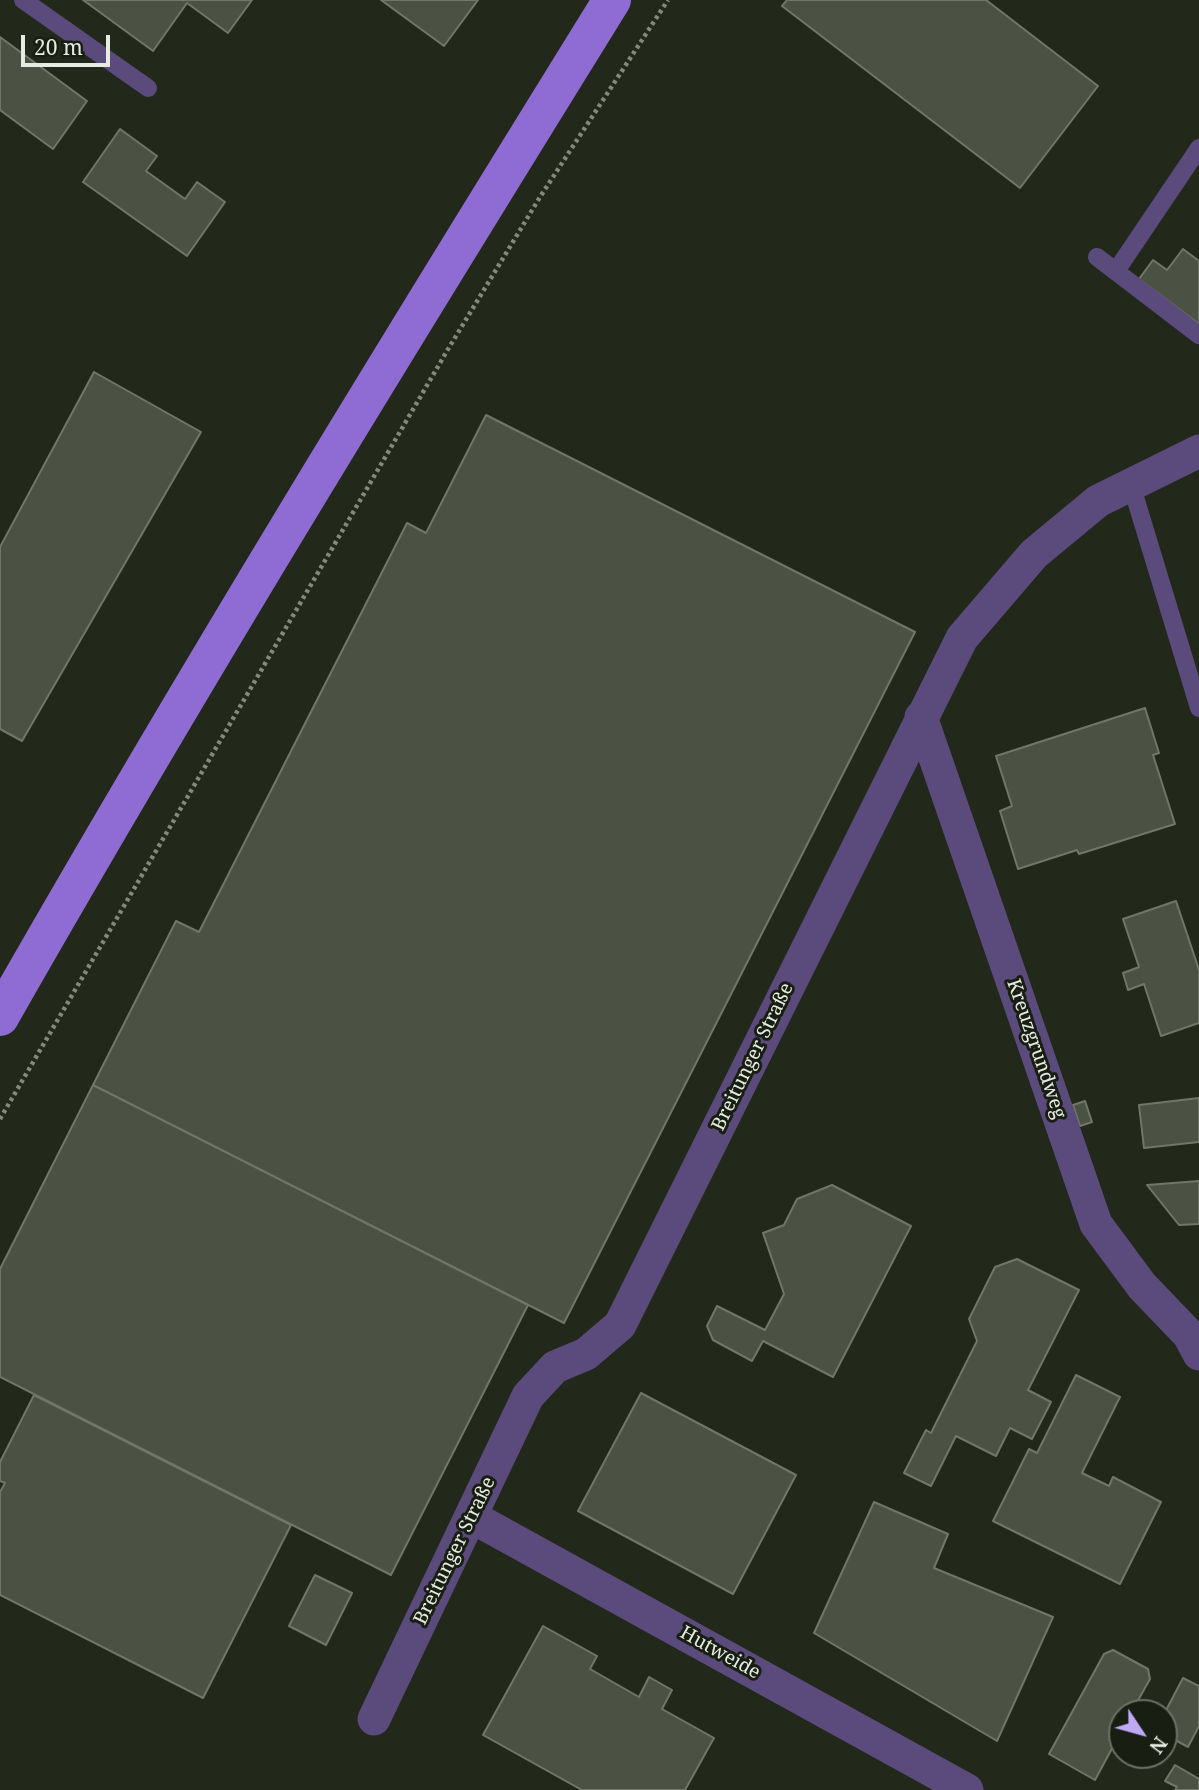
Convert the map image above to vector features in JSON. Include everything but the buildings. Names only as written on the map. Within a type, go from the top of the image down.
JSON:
[{"type":"main road","points":[[0,1017],[328,460],[612,0]]},
{"type":"street","name":"Breitunger Straße","points":[[374,1719],[528,1396],[555,1367],[586,1354],[620,1325],[962,638],[1034,554],[1098,501],[1199,451]]},
{"type":"street","name":"Kreuzgrundweg","points":[[921,717],[1096,1224],[1142,1286],[1189,1335],[1199,1354]]},
{"type":"street","name":"Hutweide","points":[[472,1517],[967,1790]]},
{"type":"lane","points":[[23,0],[148,88]]},
{"type":"lane","points":[[1116,271],[1198,152]]},
{"type":"lane","points":[[1097,257],[1199,335]]},
{"type":"lane","points":[[1132,484],[1199,708]]},
{"type":"path","points":[[0,1119],[447,351],[540,197],[668,0]]}]
